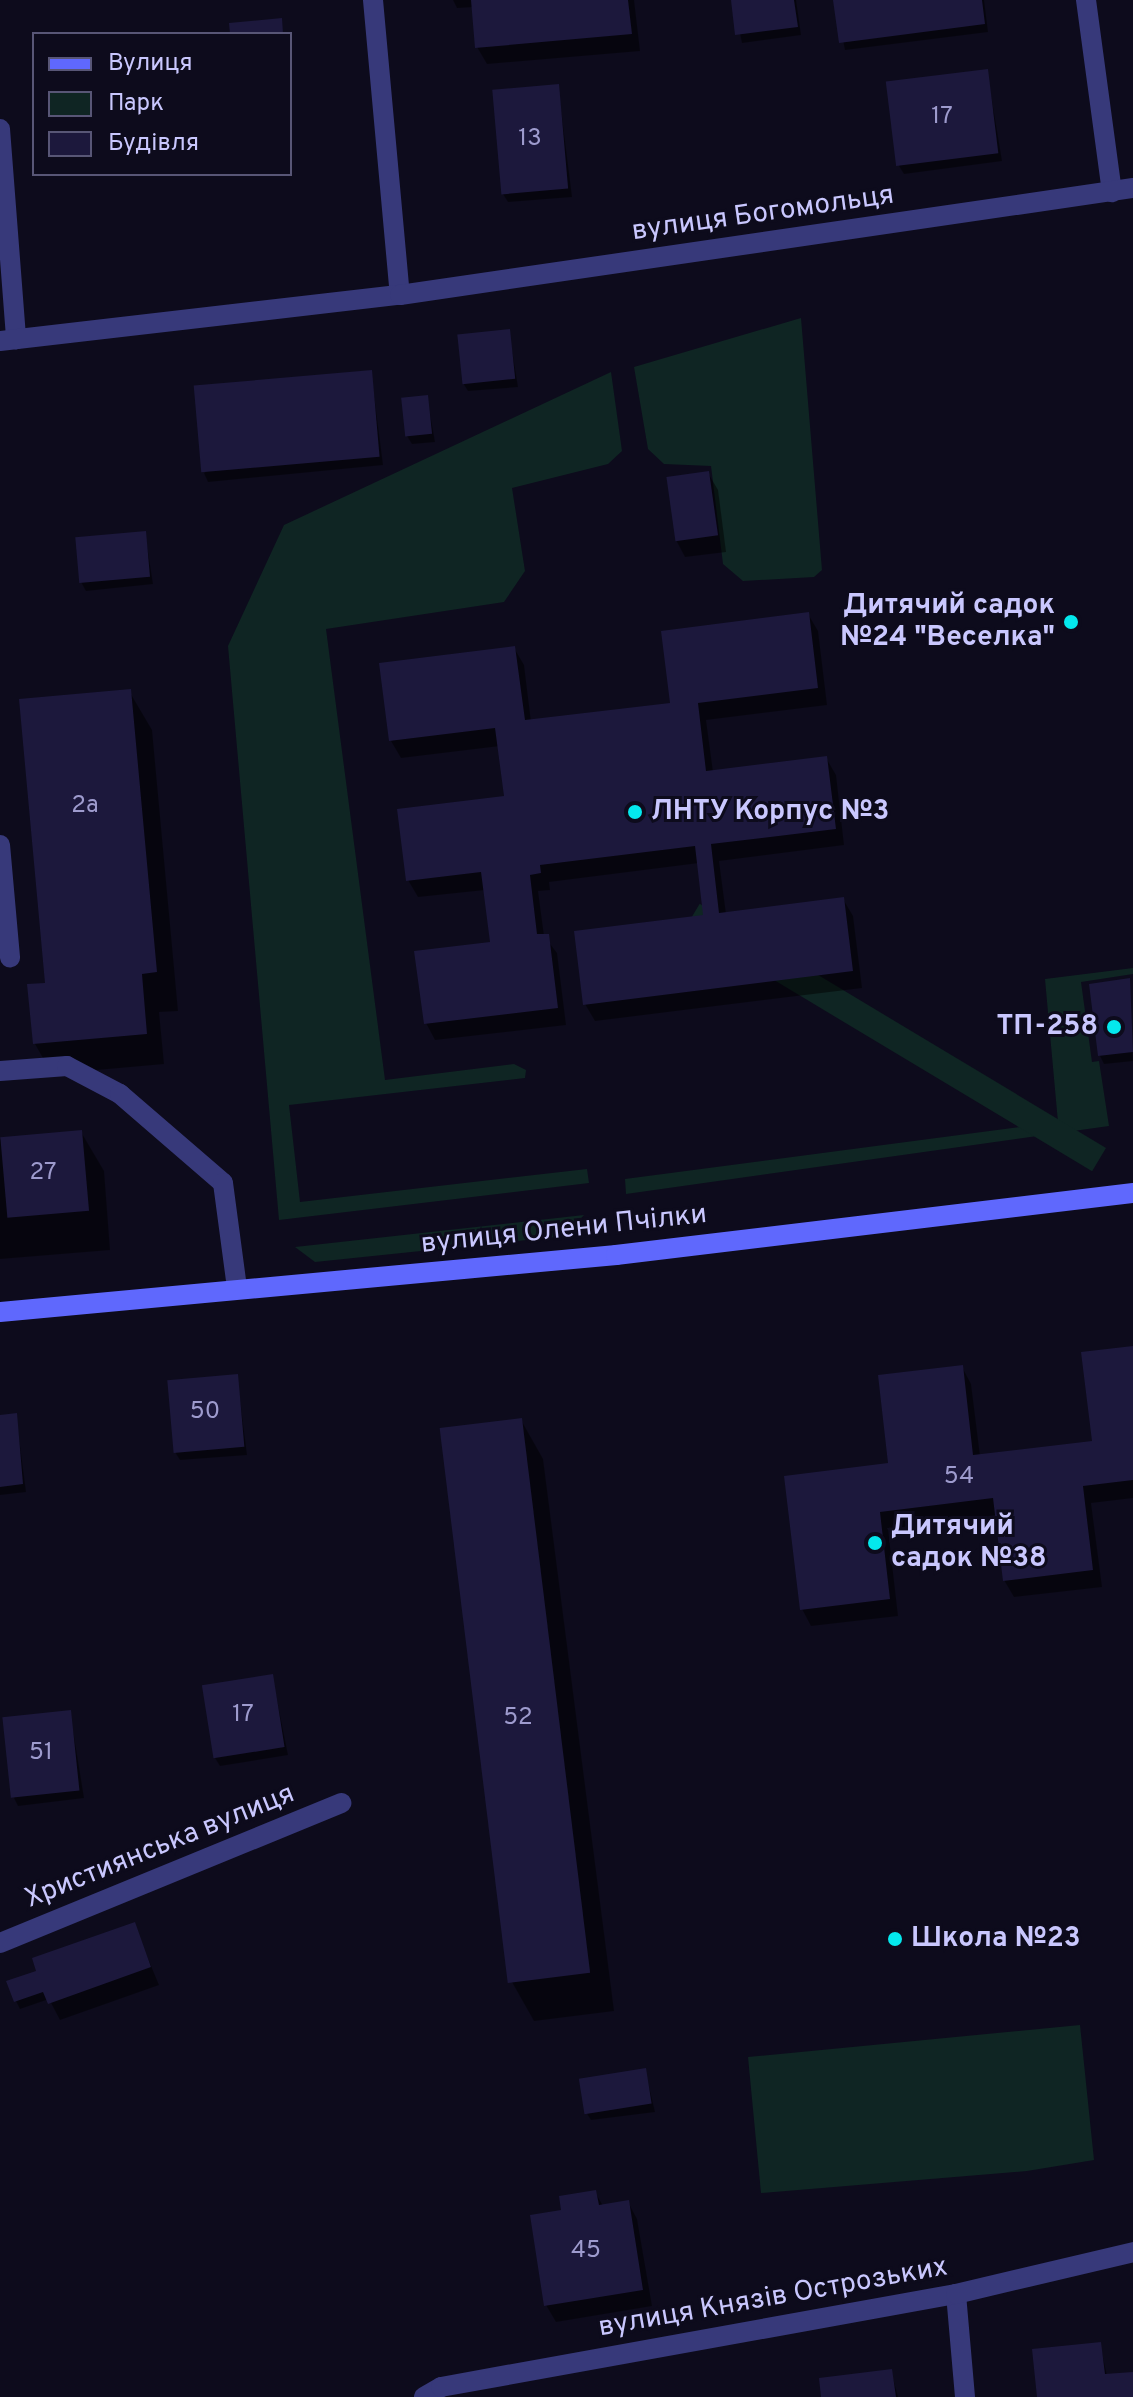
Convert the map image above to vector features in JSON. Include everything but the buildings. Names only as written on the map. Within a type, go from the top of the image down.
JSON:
[{"type":"street","points":[[373,0],[400,295]]},
{"type":"street","points":[[1086,0],[1112,192]]},
{"type":"street","name":"вулиця Богомольця","points":[[0,129],[8,340],[400,295],[1133,188]]},
{"type":"street","points":[[0,845],[10,958]]},
{"type":"street","points":[[0,1071],[67,1066],[120,1094],[223,1183],[237,1288]]},
{"type":"street","name":"вулиця Олени Пчілки","points":[[0,1312],[616,1255],[1133,1193]]},
{"type":"street","name":"Християнська вулиця","points":[[0,1943],[341,1803]]},
{"type":"street","name":"вулиця Князів Острозьких","points":[[435,2394],[956,2294],[1133,2252]]},
{"type":"street","points":[[956,2294],[965,2397]]},
{"type":"green space","points":[[801,318],[822,570],[814,577],[743,581],[723,564],[711,466],[664,464],[648,449],[634,367]]},
{"type":"green space","points":[[611,372],[622,451],[608,464],[512,488],[525,571],[504,602],[326,629],[385,1080],[514,1064],[526,1070],[525,1078],[289,1105],[300,1202],[587,1169],[589,1183],[279,1220],[228,646],[284,525]]},
{"type":"green space","points":[[700,904],[1106,1148],[1092,1171],[686,927]]},
{"type":"green space","points":[[1133,968],[1133,974],[1081,982],[1092,1062],[1099,1061],[1109,1126],[626,1194],[625,1179],[1058,1122],[1045,979]]},
{"type":"green space","points":[[584,1215],[565,1236],[315,1262],[295,1247]]},
{"type":"green space","points":[[1080,2025],[1094,2160],[1027,2171],[761,2193],[748,2057]]},
{"type":"place","name":"Дитячий садок №24 \"Веселка\"","points":[[1071,622]]},
{"type":"place","name":"ЛНТУ Корпус №3","points":[[635,812]]},
{"type":"place","name":"ТП-258","points":[[1114,1027]]},
{"type":"place","name":"Дитячий садок №38","points":[[875,1543]]},
{"type":"place","name":"Школа №23","points":[[895,1939]]}]
